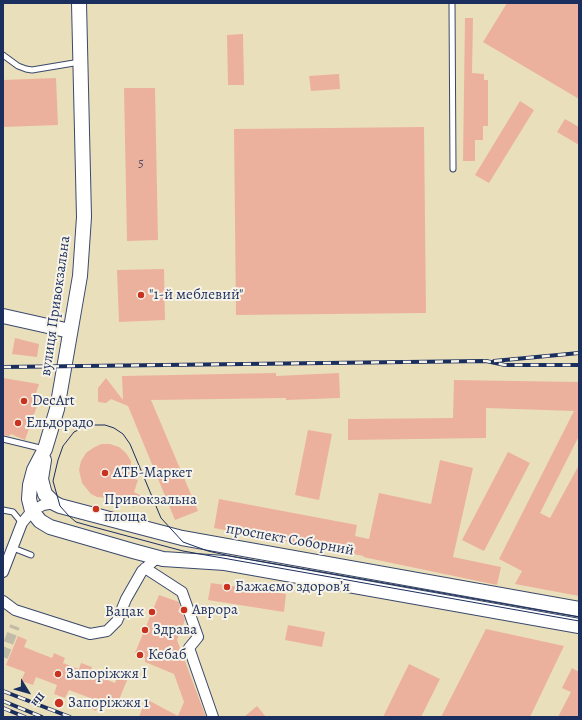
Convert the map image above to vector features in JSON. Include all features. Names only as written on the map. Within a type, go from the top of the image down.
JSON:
[{"type":"main road","name":"вулиця Привокзальна","points":[[32,511],[29,499],[30,485],[34,470],[45,450],[59,402],[80,276],[84,217],[79,3]]},
{"type":"main road","points":[[3,316],[70,331]]},
{"type":"main road","points":[[45,450],[42,479],[43,487],[45,494],[54,503]]},
{"type":"main road","name":"проспект Соборний","points":[[54,503],[60,506],[182,538],[579,609]]},
{"type":"main road","points":[[32,511],[40,521],[50,527],[133,552],[158,557],[225,563],[579,626]]},
{"type":"main road","points":[[178,559],[184,548],[182,538]]},
{"type":"street","points":[[3,572],[22,523],[32,511],[43,505],[54,503]]},
{"type":"street","points":[[3,601],[15,610],[90,634],[107,631],[117,621],[126,599],[145,568],[158,557]]},
{"type":"street","points":[[145,568],[182,592],[198,637],[189,648],[213,717]]},
{"type":"lane","points":[[452,3],[453,170]]},
{"type":"lane","points":[[3,55],[18,66],[32,70],[81,62]]},
{"type":"lane","points":[[3,439],[45,450]]},
{"type":"lane","points":[[3,510],[14,512],[22,523]]},
{"type":"lane","points":[[13,548],[30,555]]},
{"type":"building","points":[[507,3],[579,3],[579,99],[483,42]]},
{"type":"building","points":[[465,18],[473,18],[472,73],[484,74],[484,80],[488,80],[488,126],[483,126],[483,140],[475,140],[475,161],[463,161]]},
{"type":"building","points":[[243,34],[244,85],[228,85],[227,35]]},
{"type":"building","points":[[339,74],[340,89],[311,91],[309,76]]},
{"type":"building","points":[[56,78],[58,125],[3,127],[3,80]]},
{"type":"building","points":[[124,88],[155,88],[158,240],[127,241]]},
{"type":"building","points":[[520,101],[534,110],[489,183],[475,175]]},
{"type":"building","points":[[565,119],[579,127],[579,145],[557,132]]},
{"type":"building","points":[[424,127],[426,313],[236,315],[234,129]]},
{"type":"building","name":"\"1-й меблевий\"","points":[[164,269],[165,320],[119,322],[117,270]]},
{"type":"building","points":[[15,338],[39,344],[37,357],[12,354]]},
{"type":"building","points":[[276,373],[276,376],[339,373],[340,398],[286,400],[286,398],[151,400],[198,511],[175,520],[128,406],[111,399],[106,403],[98,402],[98,388],[106,378],[123,400],[122,376]]},
{"type":"building","points":[[3,378],[39,384],[36,393],[41,395],[25,440],[11,434],[9,436],[3,435]]},
{"type":"building","points":[[454,380],[579,382],[579,436],[540,513],[550,518],[579,465],[579,596],[515,584],[522,571],[499,559],[574,411],[486,408],[486,438],[348,440],[348,419],[453,418]]},
{"type":"building","points":[[308,430],[332,434],[319,500],[295,495]]},
{"type":"building","name":"АТБ-Маркет","points":[[101,444],[110,444],[119,447],[126,453],[131,461],[131,468],[133,469],[130,477],[138,480],[134,492],[140,495],[134,507],[111,498],[97,497],[91,494],[82,483],[79,470],[81,461],[86,453]]},
{"type":"building","points":[[508,452],[530,463],[484,551],[462,540]]},
{"type":"building","points":[[440,460],[473,468],[453,557],[501,567],[497,585],[363,557],[364,556],[214,528],[219,499],[357,525],[355,536],[369,539],[379,493],[431,504]]},
{"type":"building","points":[[211,583],[286,594],[284,612],[208,600]]},
{"type":"building","points":[[159,595],[179,602],[180,607],[178,612],[183,614],[185,620],[177,640],[206,717],[139,717],[146,699],[178,716],[184,702],[174,674],[145,662],[145,658],[135,653]]},
{"type":"building","points":[[288,625],[325,632],[322,647],[285,640]]},
{"type":"building","points":[[486,629],[564,646],[530,717],[441,717]]},
{"type":"building","name":"Запорiжжя I","points":[[18,636],[27,640],[24,647],[52,658],[54,653],[65,658],[63,663],[79,669],[81,663],[92,667],[90,673],[115,683],[118,675],[128,678],[116,707],[100,701],[96,711],[87,707],[90,698],[69,690],[65,698],[54,694],[57,685],[36,677],[33,685],[21,681],[25,672],[6,665]]},
{"type":"building","points":[[409,664],[440,679],[421,717],[383,717]]},
{"type":"building","points":[[572,668],[579,672],[579,717],[558,717],[571,692],[562,688]]},
{"type":"building","points":[[257,706],[266,717],[244,717]]},
{"type":"tunnel","points":[[3,657],[15,626]]},
{"type":"tram line","points":[[579,617],[230,556],[208,551],[183,542],[161,518],[130,444],[123,434],[114,428],[105,425],[89,425],[74,432],[63,446],[58,460],[53,481],[60,506],[76,522],[183,551],[579,621]]},
{"type":"railway","points":[[494,361],[579,353]]},
{"type":"railway","points":[[3,367],[486,361],[505,365],[579,365]]},
{"type":"railway","points":[[3,691],[70,717]]},
{"type":"railway","points":[[3,701],[42,717]]},
{"type":"railway","points":[[3,708],[25,717]]},
{"type":"place","name":"\"1-й меблевий\"","points":[[141,295]]},
{"type":"place","name":"DecArt","points":[[24,401]]},
{"type":"place","name":"Ельдорадо","points":[[18,423]]},
{"type":"place","name":"АТБ-Маркет","points":[[105,473]]},
{"type":"place","name":"Привокзальна площа","points":[[96,509]]},
{"type":"place","name":"Бажаємо здоровʼя","points":[[227,587]]},
{"type":"place","name":"Аврора","points":[[184,610]]},
{"type":"place","name":"Вацак","points":[[152,612]]},
{"type":"place","name":"Здрава","points":[[145,630]]},
{"type":"place","name":"Кебаб","points":[[140,655]]},
{"type":"place","name":"Запорiжжя I","points":[[58,674]]},
{"type":"place","name":"Запоріжжя 1","points":[[59,703]]}]
